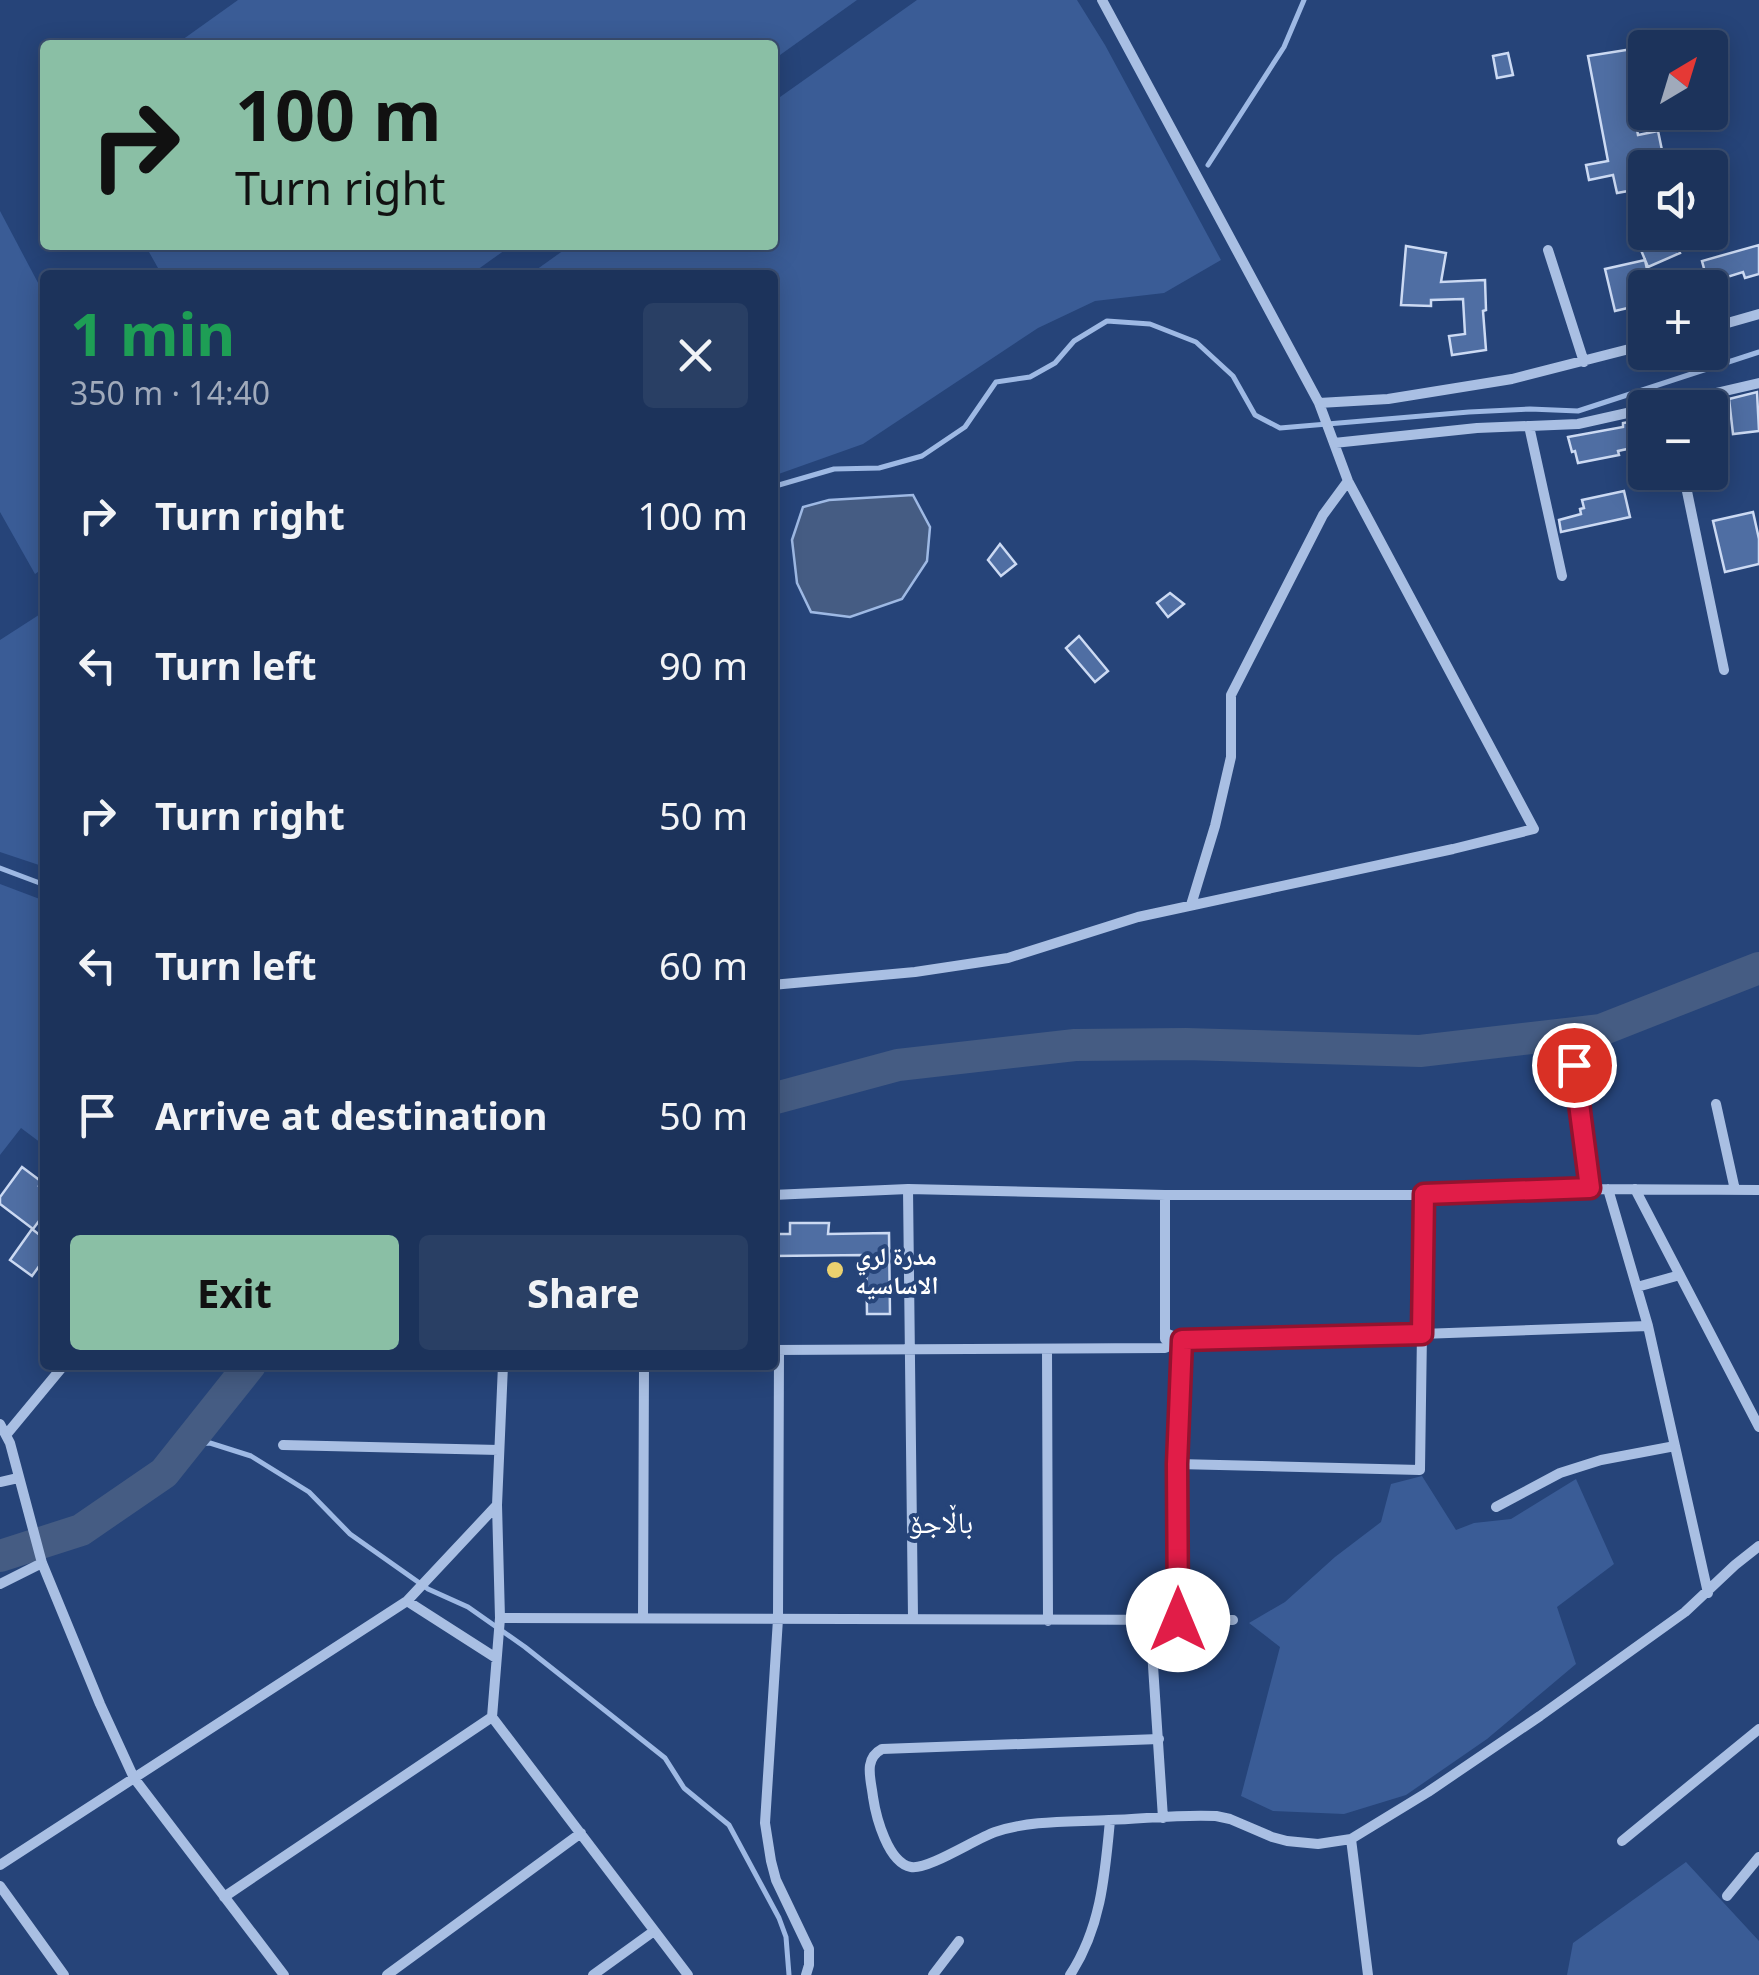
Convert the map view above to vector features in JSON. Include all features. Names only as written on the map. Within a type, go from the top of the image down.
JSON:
[{"type":"street","points":[[778,985],[1008,958],[1138,917],[1534,829],[1348,481],[1321,407],[1102,0]]},
{"type":"street","points":[[1548,250],[1584,362]]},
{"type":"street","points":[[1728,323],[1759,314]]},
{"type":"street","points":[[1321,407],[1512,379],[1628,350]]},
{"type":"street","points":[[1728,391],[1759,383]]},
{"type":"street","points":[[1332,438],[1578,424],[1628,413]]},
{"type":"street","points":[[1529,426],[1562,576]]},
{"type":"street","points":[[1191,905],[1231,757],[1231,695],[1323,515],[1348,481]]},
{"type":"street","points":[[1687,490],[1724,670]]},
{"type":"street","points":[[1574,1065],[1590,1188]]},
{"type":"street","points":[[1716,1104],[1735,1190]]},
{"type":"street","points":[[778,1195],[908,1190],[1166,1195],[1424,1194],[1590,1188],[1759,1190]]},
{"type":"street","points":[[1608,1188],[1648,1326],[1708,1593]]},
{"type":"street","points":[[908,1190],[912,1618]]},
{"type":"street","points":[[1636,1190],[1759,1427]]},
{"type":"street","points":[[1177,1464],[1420,1470],[1424,1194]]},
{"type":"street","points":[[1166,1195],[1166,1348]]},
{"type":"street","points":[[1636,1287],[1680,1276]]},
{"type":"street","points":[[1166,1333],[1182,1340],[1648,1326]]},
{"type":"street","points":[[778,1350],[1166,1348],[1182,1340]]},
{"type":"street","points":[[1178,1620],[1177,1464],[1182,1340]]},
{"type":"street","points":[[1047,1350],[1048,1621]]},
{"type":"street","points":[[59,1370],[3,1430],[10,1443],[42,1563],[134,1778],[284,1975]]},
{"type":"street","points":[[503,1370],[497,1504],[500,1618],[492,1717],[688,1975]]},
{"type":"street","points":[[642,1618],[644,1370]]},
{"type":"street","points":[[776,1370],[778,1619],[766,1823],[776,1880],[809,1950],[806,1975]]},
{"type":"street","points":[[284,1445],[499,1450]]},
{"type":"street","points":[[1496,1507],[1560,1473],[1601,1460],[1675,1446]]},
{"type":"street","points":[[0,1482],[18,1478]]},
{"type":"street","points":[[0,1865],[406,1601],[497,1504]]},
{"type":"street","points":[[1159,1739],[878,1751],[870,1763],[874,1806],[896,1858],[907,1866],[921,1867],[992,1833],[1037,1824],[1216,1816],[1272,1837],[1302,1843],[1351,1838],[1428,1792],[1540,1716],[1685,1612],[1759,1546]]},
{"type":"street","points":[[0,1584],[42,1563]]},
{"type":"street","points":[[406,1601],[496,1658]]},
{"type":"street","points":[[500,1618],[1233,1620]]},
{"type":"street","points":[[1150,1620],[1163,1818]]},
{"type":"street","points":[[224,1897],[492,1717]]},
{"type":"street","points":[[1622,1842],[1759,1729]]},
{"type":"street","points":[[1070,1975],[1096,1922],[1110,1820]]},
{"type":"street","points":[[386,1975],[581,1833]]},
{"type":"street","points":[[1351,1838],[1368,1975]]},
{"type":"street","points":[[1727,1896],[1759,1857]]},
{"type":"street","points":[[0,1886],[64,1975]]},
{"type":"street","points":[[593,1975],[654,1931]]},
{"type":"street","points":[[933,1975],[959,1941]]},
{"type":"shaded area","points":[[238,0],[857,0],[778,56],[778,40],[182,40]]},
{"type":"shaded area","points":[[917,0],[1077,0],[1221,260],[1164,293],[1095,301],[1038,328],[863,444],[778,474],[778,270],[536,270],[564,250],[778,250],[778,98]]},
{"type":"shaded area","points":[[0,211],[40,287],[40,570],[35,574],[0,512]]},
{"type":"shaded area","points":[[148,250],[505,250],[477,270],[159,270]]},
{"type":"shaded area","points":[[913,495],[930,527],[927,561],[902,599],[850,617],[811,612],[797,583],[792,540],[803,507],[829,500]]},
{"type":"shaded area","points":[[40,614],[40,865],[0,852],[0,640]]},
{"type":"shaded area","points":[[0,884],[40,899],[40,1142],[21,1128],[0,1155]]},
{"type":"shaded area","points":[[1422,1476],[1456,1530],[1474,1523],[1511,1519],[1576,1479],[1614,1564],[1557,1607],[1576,1664],[1487,1739],[1406,1795],[1344,1814],[1273,1811],[1241,1796],[1280,1647],[1249,1623],[1285,1602],[1381,1522],[1391,1484]]},
{"type":"shaded area","points":[[1686,1862],[1759,1941],[1759,1975],[1567,1975],[1573,1943]]},
{"type":"building","points":[[1628,50],[1628,130],[1637,130],[1638,135],[1658,131],[1662,150],[1628,150],[1628,191],[1617,193],[1613,175],[1589,180],[1586,165],[1608,161],[1588,56]]},
{"type":"building","points":[[1508,53],[1513,75],[1497,78],[1493,56]]},
{"type":"building","points":[[1759,245],[1759,274],[1745,278],[1743,272],[1728,277],[1728,270],[1704,270],[1702,261]]},
{"type":"building","points":[[1406,246],[1446,253],[1441,282],[1485,280],[1486,350],[1452,355],[1449,336],[1465,334],[1463,299],[1431,300],[1431,306],[1401,305]]},
{"type":"building","points":[[1641,250],[1679,250],[1680,253],[1648,267]]},
{"type":"building","points":[[1645,260],[1647,270],[1628,270],[1628,308],[1615,311],[1605,269]]},
{"type":"building","points":[[1757,392],[1759,431],[1733,434],[1729,399]]},
{"type":"building","points":[[1628,422],[1628,449],[1618,451],[1619,455],[1578,463],[1568,437],[1623,427]]},
{"type":"building","points":[[1624,491],[1630,517],[1561,532],[1559,520],[1581,514],[1582,500]]},
{"type":"building","points":[[1753,512],[1759,564],[1725,572],[1713,521]]},
{"type":"building","points":[[1000,544],[1016,564],[1001,576],[988,560]]},
{"type":"building","points":[[1170,593],[1184,604],[1168,617],[1157,603]]},
{"type":"building","points":[[1079,636],[1108,671],[1095,682],[1066,648]]},
{"type":"building","points":[[22,1167],[40,1180],[40,1220],[33,1229],[0,1204],[0,1197]]},
{"type":"building","points":[[790,1223],[829,1223],[828,1234],[889,1233],[890,1314],[867,1314],[866,1255],[778,1256],[778,1234],[790,1234]]},
{"type":"building","points":[[32,1229],[40,1235],[40,1265],[32,1276],[10,1260]]},
{"type":"waterway","points":[[1208,165],[1284,47],[1304,0]]},
{"type":"waterway","points":[[778,485],[834,469],[879,468],[922,456],[965,427],[996,382],[1030,377],[1055,363],[1074,341],[1107,321],[1150,324],[1196,342],[1233,376],[1255,415],[1280,428],[1469,412],[1578,411],[1759,352]]},
{"type":"waterway","points":[[0,868],[40,883]]},
{"type":"waterway","points":[[778,1097],[898,1065],[1075,1045],[1420,1051],[1601,1030],[1759,968]]},
{"type":"waterway","points":[[0,1556],[81,1530],[164,1473],[246,1370]]},
{"type":"waterway","points":[[186,1445],[210,1443],[251,1456],[309,1492],[350,1534],[428,1589],[468,1607],[525,1647],[665,1758],[684,1788],[729,1825],[779,1918],[786,1937],[789,1975]]},
{"type":"place","name":"مدرة لري الاساسیه","points":[[835,1270]]},
{"type":"district","name":"باڵاجۆ","points":[[941,1523]]},
{"type":"route","points":[[1178,1620],[1177,1464],[1182,1340],[1422,1334],[1424,1194],[1590,1188],[1574,1065]]}]
